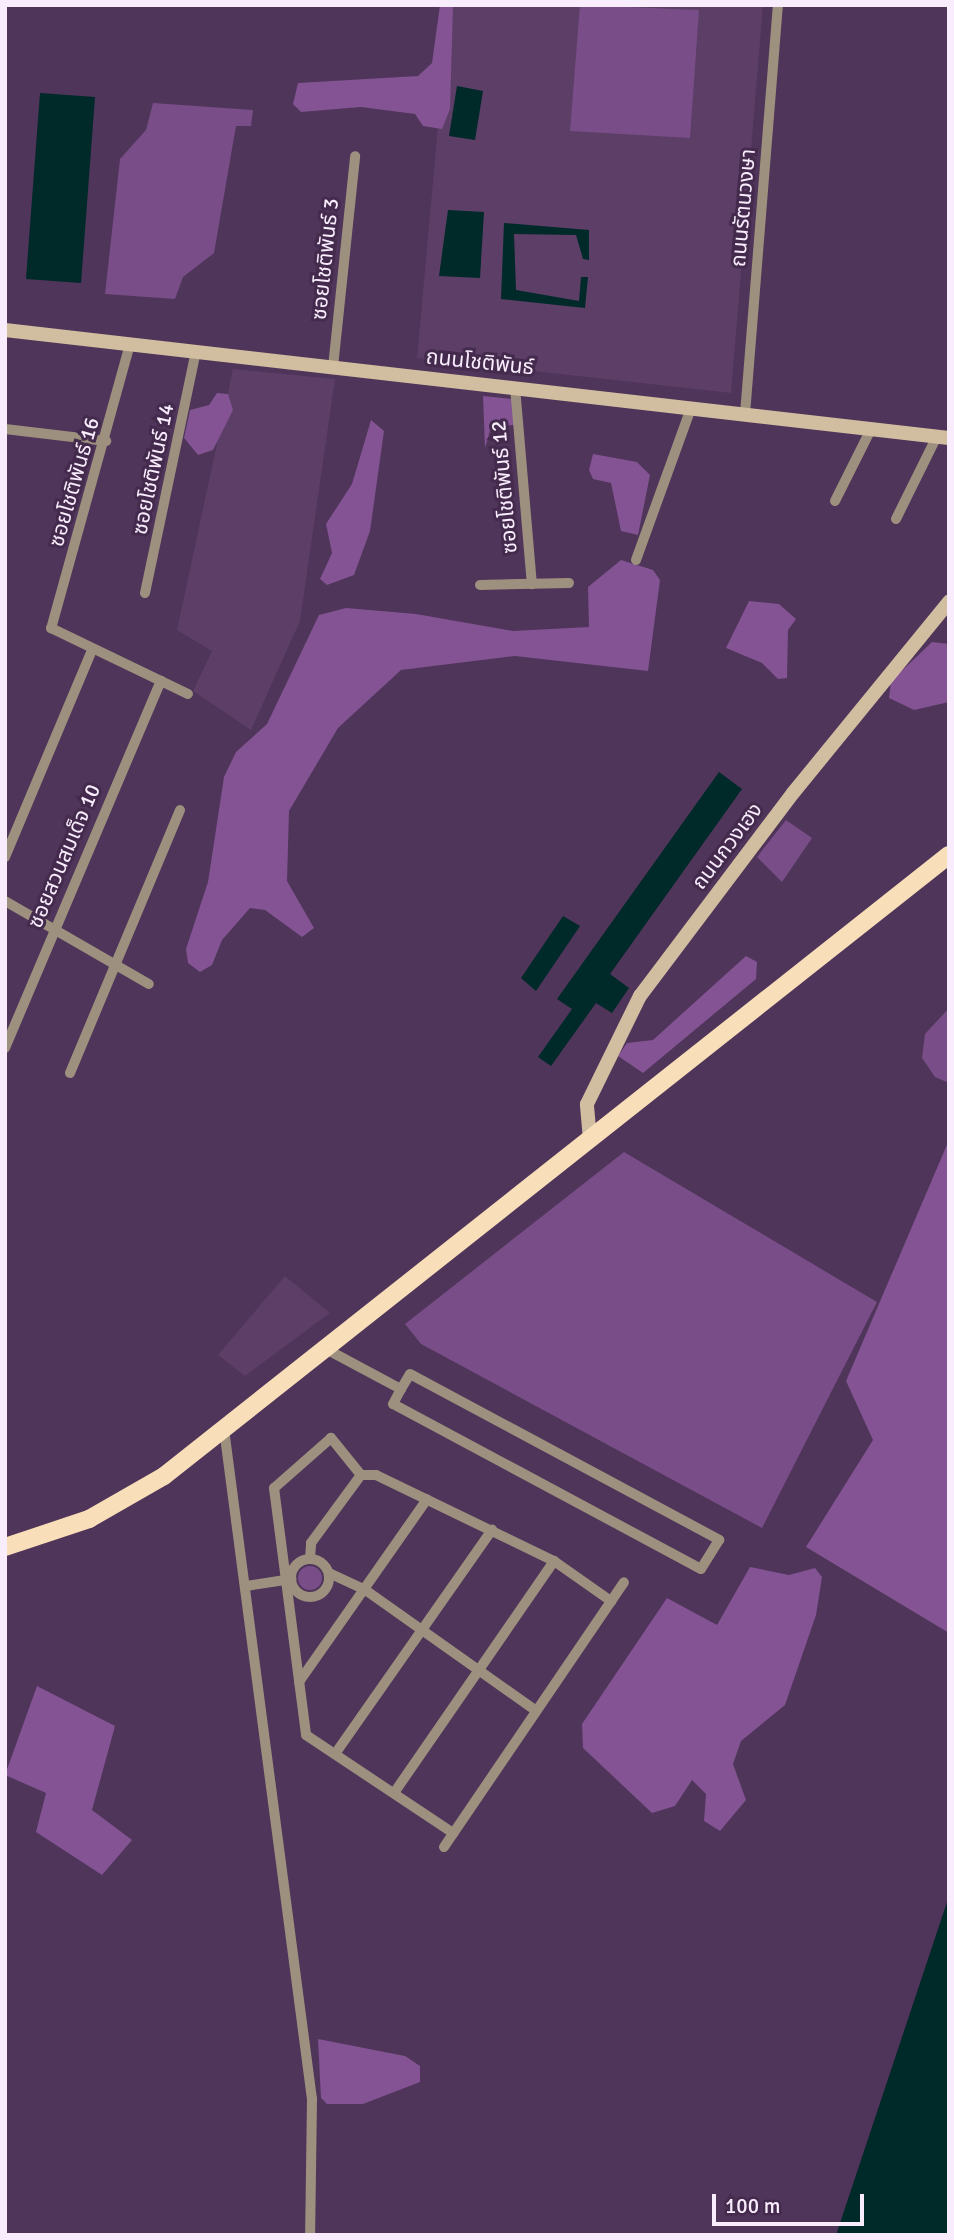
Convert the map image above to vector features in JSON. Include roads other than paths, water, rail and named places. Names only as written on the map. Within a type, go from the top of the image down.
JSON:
[{"type":"main road","points":[[5,1547],[89,1519],[164,1476],[949,855]]},
{"type":"street","name":"ถนนรัตนวงษา","points":[[745,414],[778,5]]},
{"type":"street","name":"ซอยโชติพันธ์ 3","points":[[333,367],[355,156]]},
{"type":"street","name":"ถนนโชติพันธ์","points":[[5,330],[943,437]]},
{"type":"street","name":"ซอยโชติพันธ์ 16","points":[[91,652],[51,628],[106,441],[130,344]]},
{"type":"street","name":"ซอยโชติพันธ์ 14","points":[[145,593],[196,352]]},
{"type":"street","name":"ซอยโชติพันธ์ 12","points":[[515,387],[532,584]]},
{"type":"street","points":[[636,560],[691,408]]},
{"type":"street","points":[[5,429],[106,441]]},
{"type":"street","points":[[835,501],[872,429]]},
{"type":"street","points":[[896,519],[943,437]]},
{"type":"street","name":"ซอยโชติพันธ์ 12","points":[[480,585],[569,583]]},
{"type":"street","name":"ถนนกวงเฮง","points":[[590,1140],[587,1104],[640,996],[793,793],[949,602]]},
{"type":"street","points":[[5,857],[91,652],[188,694]]},
{"type":"street","name":"ซอยสวนสมเด็จ 10","points":[[5,1048],[53,929],[161,681]]},
{"type":"street","points":[[71,1073],[180,810]]},
{"type":"street","points":[[5,901],[149,984]]},
{"type":"street","points":[[326,1349],[401,1389]]},
{"type":"street","points":[[410,1374],[719,1540],[701,1569],[393,1404],[401,1389],[410,1374]]},
{"type":"street","points":[[224,1429],[312,2099],[310,2235]]},
{"type":"street","points":[[361,1475],[331,1438],[274,1488],[291,1579],[306,1735],[453,1833]]},
{"type":"street","points":[[361,1475],[376,1475],[554,1561],[611,1601]]},
{"type":"street","points":[[310,1559],[311,1544],[361,1475]]},
{"type":"street","points":[[299,1682],[427,1499]]},
{"type":"street","points":[[335,1754],[492,1530]]},
{"type":"street","points":[[310,1559],[329,1573],[364,1589],[536,1711]]},
{"type":"street","points":[[310,1559],[296,1565],[291,1579],[296,1591],[313,1597],[324,1591],[329,1573]]},
{"type":"street","points":[[394,1793],[554,1561]]},
{"type":"street","points":[[246,1586],[291,1579]]},
{"type":"street","points":[[443,1847],[624,1582]]}]
